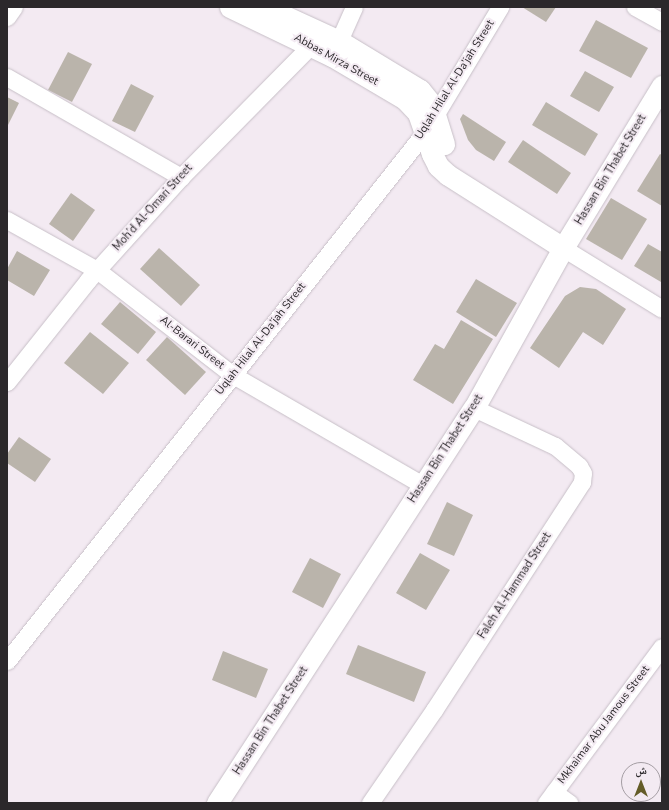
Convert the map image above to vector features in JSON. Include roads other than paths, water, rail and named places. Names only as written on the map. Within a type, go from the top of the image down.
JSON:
[{"type":"street","points":[[7,17],[14,7]]},
{"type":"street","name":"Abbas Mirza Street","points":[[230,7],[311,45],[336,48]]},
{"type":"street","name":"Abbas Mirza Street","points":[[265,7],[336,48],[405,99],[430,123],[460,180],[563,248]]},
{"type":"street","points":[[336,48],[354,7]]},
{"type":"street","name":"Uqlah Hilal Al-Da’jah Street","points":[[7,661],[430,123],[500,7]]},
{"type":"street","points":[[634,7],[662,22]]},
{"type":"street","name":"Moh’d Al-Omari Street","points":[[7,382],[12,364],[181,177],[311,45]]},
{"type":"street","points":[[7,77],[181,177]]},
{"type":"street","name":"Hassan Bin Thabet Street","points":[[218,803],[474,408],[563,248],[662,86]]},
{"type":"street","name":"Al-Barari Street","points":[[7,220],[97,270],[233,375],[423,485]]},
{"type":"street","points":[[563,248],[662,309]]},
{"type":"street","name":"Faleh Al-Hammad Street","points":[[370,803],[438,704],[582,482],[583,473],[579,466],[555,446],[474,408]]},
{"type":"street","name":"Mkhaimar Abu Jamous Street","points":[[550,797],[662,648]]},
{"type":"street","points":[[550,797],[569,803]]}]
